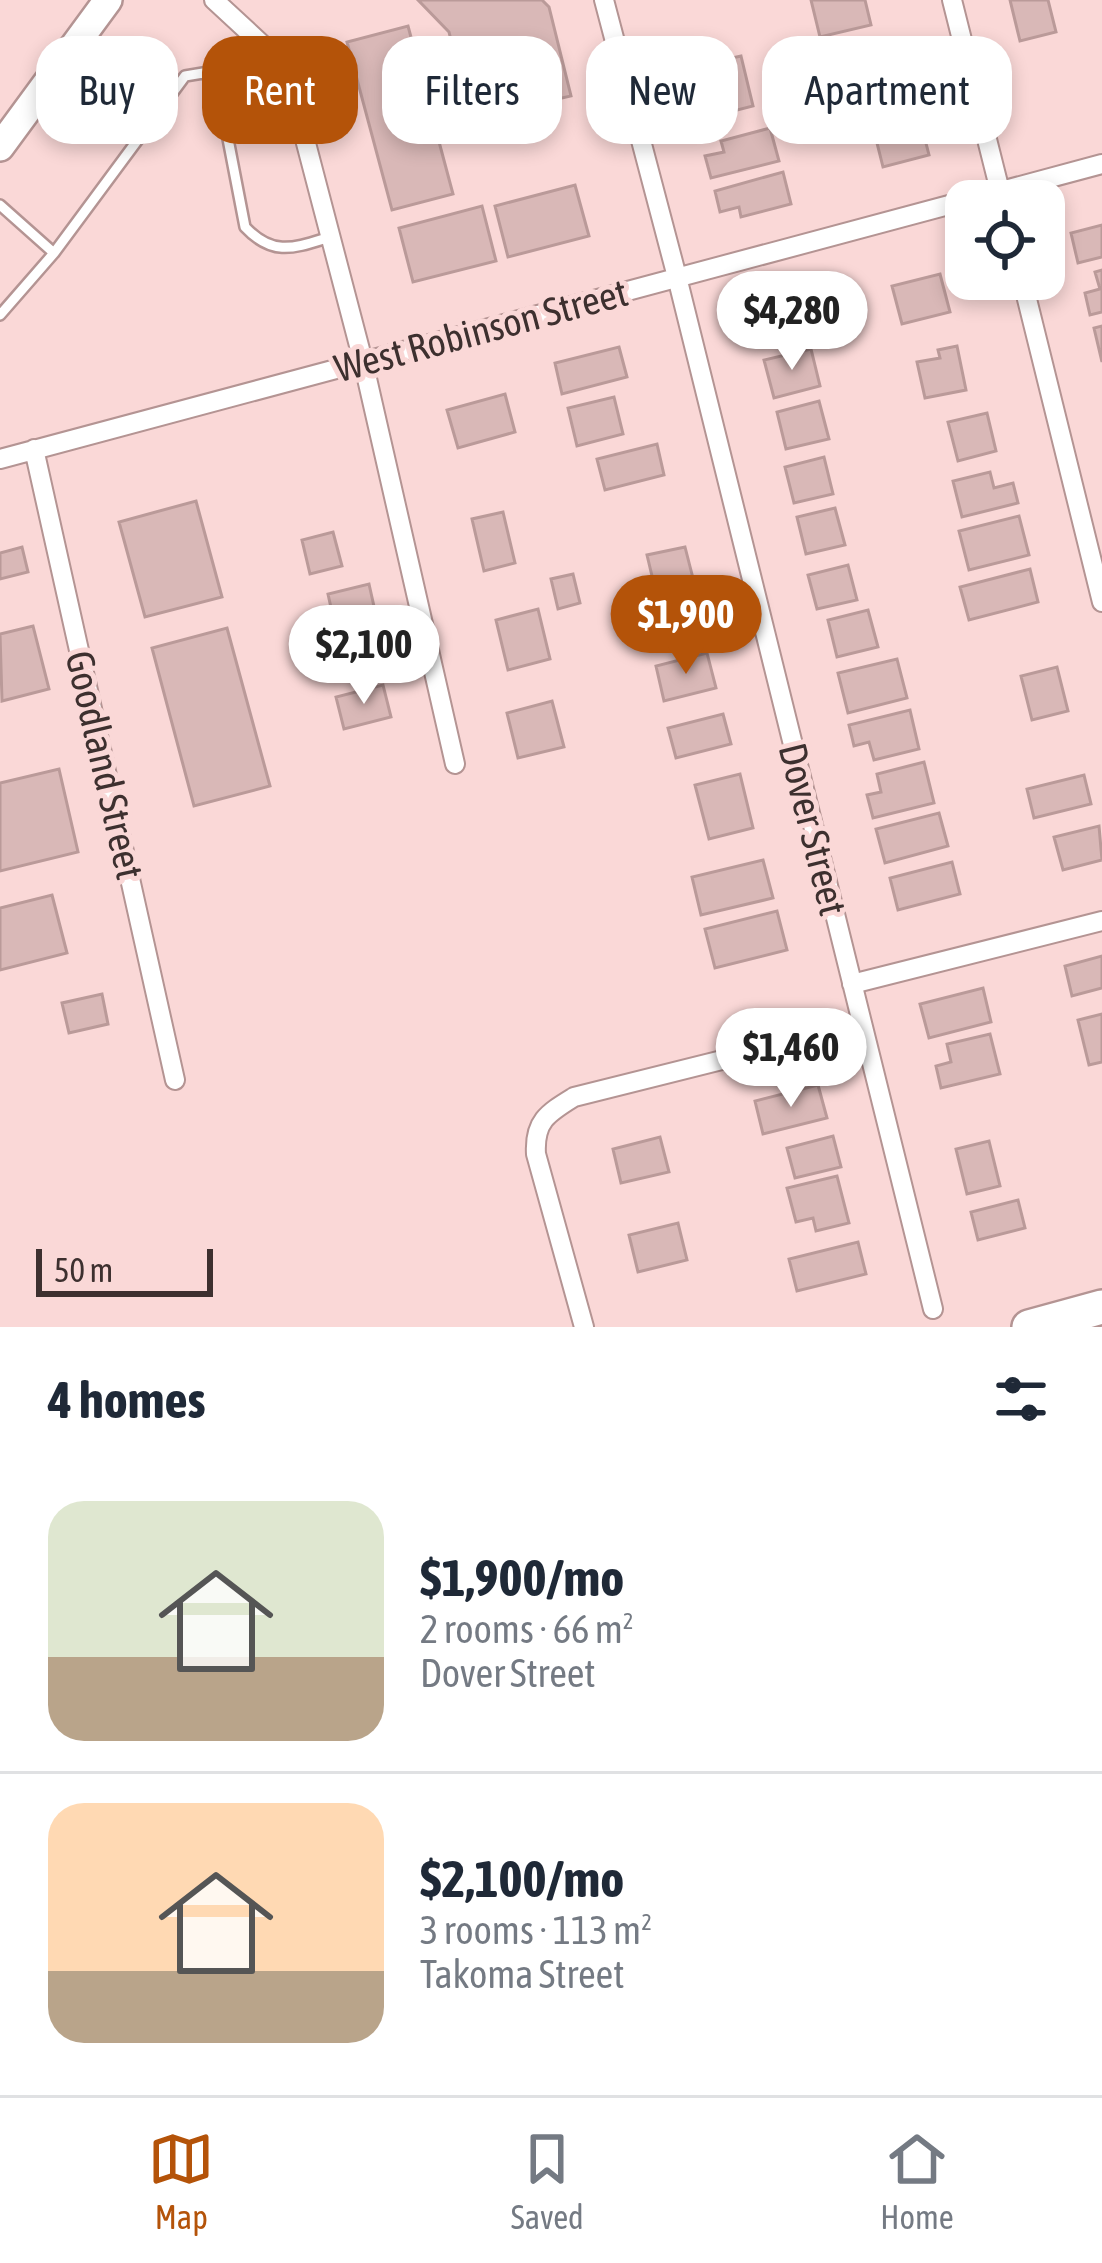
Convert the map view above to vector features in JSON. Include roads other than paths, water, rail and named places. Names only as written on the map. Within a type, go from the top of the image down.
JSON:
[{"type":"highway","points":[[1029,1327],[1102,1307]]},
{"type":"main road","points":[[0,147],[108,0]]},
{"type":"street","points":[[214,0],[266,49],[290,82],[363,361],[455,764]]},
{"type":"street","name":"Dover Street","points":[[604,0],[933,1309]]},
{"type":"street","points":[[952,0],[997,180]]},
{"type":"street","name":"West Robinson Street","points":[[1052,180],[1102,164]]},
{"type":"street","name":"West Robinson Street","points":[[0,459],[945,210]]},
{"type":"street","points":[[1027,300],[1102,602]]},
{"type":"street","name":"Goodland Street","points":[[34,449],[176,1080]]},
{"type":"street","points":[[852,984],[1102,921]]},
{"type":"street","points":[[584,1327],[536,1154],[538,1124],[544,1116],[574,1097],[862,1024]]},
{"type":"lane","points":[[0,315],[54,253],[185,76],[203,74],[217,82],[245,227],[260,243],[277,248],[330,238]]},
{"type":"lane","points":[[0,205],[54,253]]}]
